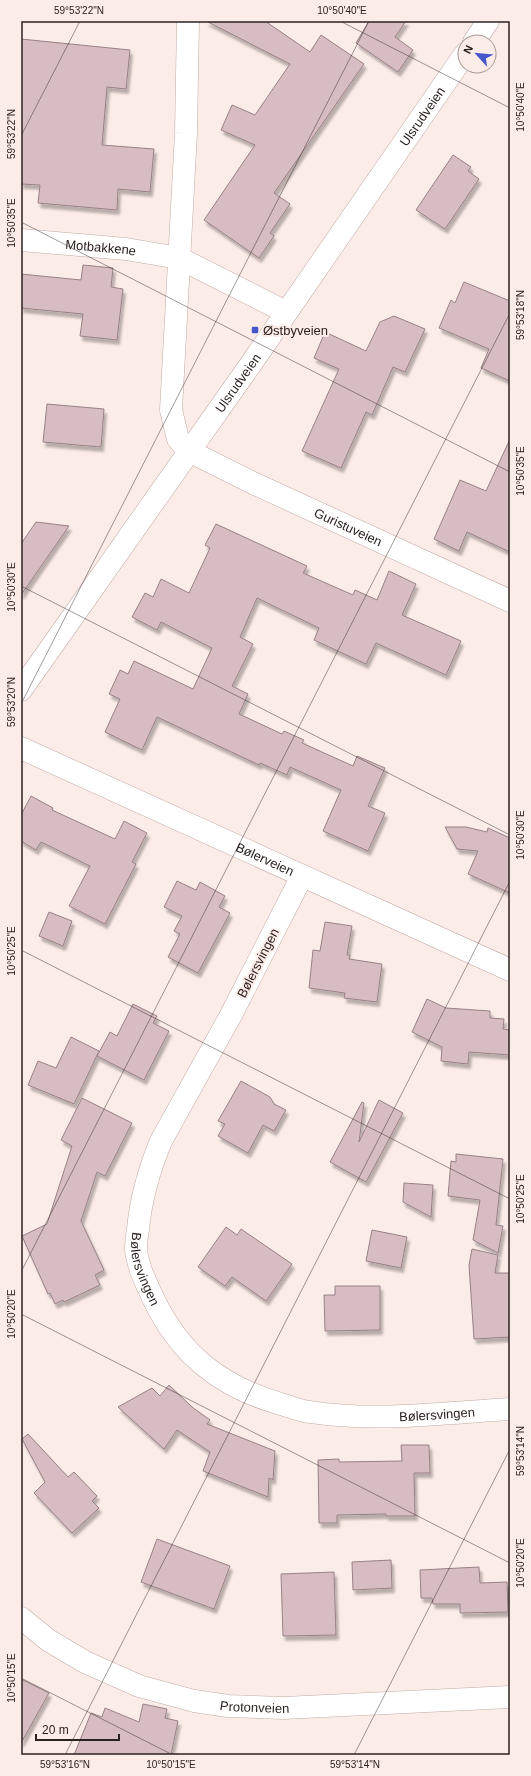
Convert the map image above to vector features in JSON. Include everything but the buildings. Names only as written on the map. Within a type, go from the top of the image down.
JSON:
[{"type":"street","points":[[188,21],[186,132],[170,410],[178,439],[188,451]]},
{"type":"street","points":[[479,34],[488,21]]},
{"type":"street","name":"Ulsrudveien","points":[[21,690],[457,66]]},
{"type":"street","name":"Motbakkene","points":[[21,240],[126,249],[179,258],[286,312]]},
{"type":"street","name":"Guristuveien","points":[[188,451],[260,486],[510,601]]},
{"type":"street","name":"Bølerveien","points":[[21,748],[510,970]]},
{"type":"street","name":"Bølersvingen","points":[[302,876],[231,1015],[161,1141],[152,1162],[140,1210],[136,1248],[140,1272],[163,1319],[179,1341],[199,1362],[229,1384],[256,1397],[309,1412],[343,1415],[420,1415],[510,1409]]},
{"type":"street","name":"Protonveien","points":[[21,1618],[48,1640],[85,1662],[139,1686],[194,1701],[228,1706],[284,1708],[510,1697]]},
{"type":"place","name":"Østbyveien","points":[[255,330]]}]
